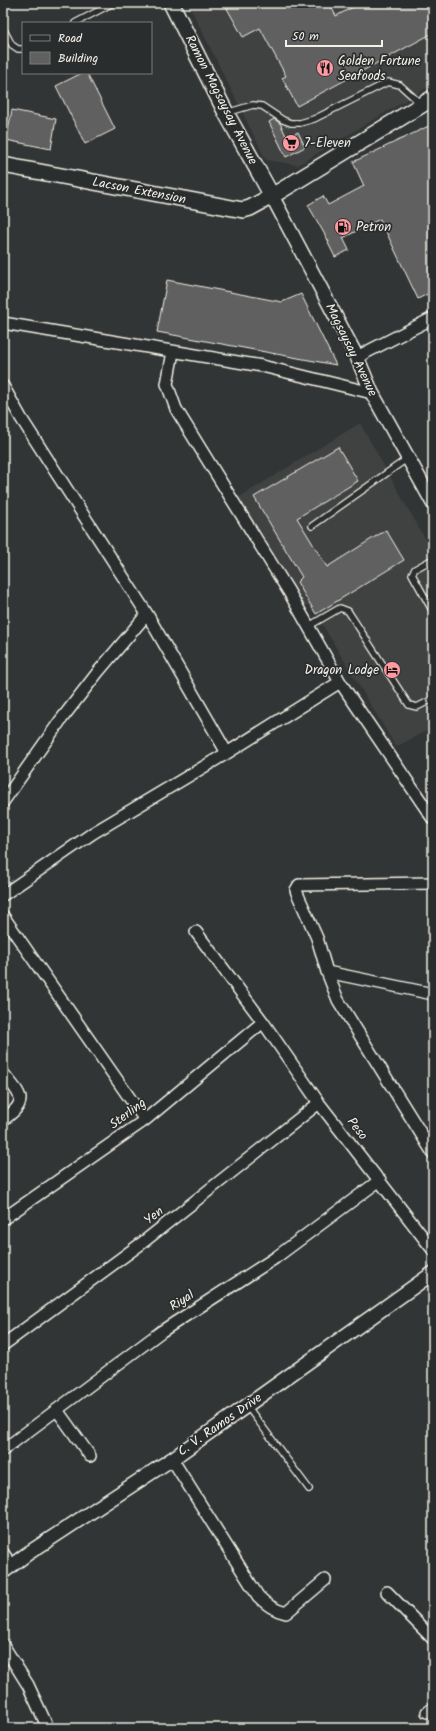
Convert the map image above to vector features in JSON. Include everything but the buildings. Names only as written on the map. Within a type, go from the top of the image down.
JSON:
[{"type":"main road","name":"Ramon Magsaysay Avenue","points":[[171,3],[226,113],[272,196]]},
{"type":"main road","name":"Lacson Extension","points":[[3,165],[236,209],[250,208],[427,102]]},
{"type":"street","name":"Magsaysay Avenue","points":[[272,196],[357,357],[372,393],[433,502]]},
{"type":"street","points":[[357,357],[433,318]]},
{"type":"street","points":[[3,323],[262,366],[372,393]]},
{"type":"street","points":[[173,352],[167,384],[176,409],[309,626],[340,682],[433,819]]},
{"type":"street","points":[[3,386],[21,418],[147,614],[227,753]]},
{"type":"street","points":[[3,802],[60,721],[98,672],[147,614]]},
{"type":"street","points":[[3,895],[93,833],[227,753],[340,682]]},
{"type":"street","points":[[433,883],[299,885],[296,890],[317,938],[327,972],[338,1000],[433,1153]]},
{"type":"street","points":[[3,916],[145,1120]]},
{"type":"street","name":"Peso","points":[[196,932],[263,1022],[319,1103],[433,1250]]},
{"type":"street","points":[[327,972],[433,994]]},
{"type":"street","name":"Sterling","points":[[3,1219],[145,1120],[263,1022]]},
{"type":"street","points":[[3,1073],[19,1093],[21,1100],[19,1106],[14,1112],[3,1120]]},
{"type":"street","name":"Yen","points":[[3,1345],[142,1242],[319,1103]]},
{"type":"street","name":"Riyal","points":[[3,1450],[162,1331],[275,1258],[380,1180]]},
{"type":"street","name":"C. V. Ramos Drive","points":[[7,1568],[172,1459],[433,1273]]},
{"type":"street","points":[[57,1410],[90,1456]]},
{"type":"street","points":[[172,1459],[258,1596],[267,1606],[276,1611],[286,1613],[325,1580]]},
{"type":"street","points":[[3,1553],[7,1568]]},
{"type":"street","points":[[387,1592],[433,1639]]},
{"type":"street","points":[[3,1646],[28,1685],[48,1728]]},
{"type":"lane","points":[[78,22],[113,3]]},
{"type":"lane","points":[[3,28],[12,45],[18,49],[22,49]]},
{"type":"lane","points":[[226,113],[253,105],[262,106],[283,120],[291,123],[300,123],[314,118],[388,82],[400,85],[427,102]]},
{"type":"lane","points":[[312,526],[409,457]]},
{"type":"lane","points":[[433,560],[415,568],[412,574],[433,612]]},
{"type":"lane","points":[[309,626],[340,608],[348,611],[408,705],[417,707],[433,699]]},
{"type":"lane","points":[[246,1406],[309,1489]]},
{"type":"shaded area","points":[[188,3],[433,3],[433,84],[298,165],[266,160]]},
{"type":"shaded area","points":[[360,423],[433,553],[433,727],[396,747],[316,614],[308,605],[299,611],[230,503]]},
{"type":"place","name":"Golden Fortune Seafoods","points":[[325,68]]},
{"type":"place","name":"7-Eleven","points":[[291,143]]},
{"type":"place","name":"Petron","points":[[343,227]]},
{"type":"place","name":"Dragon Lodge","points":[[392,670]]}]
